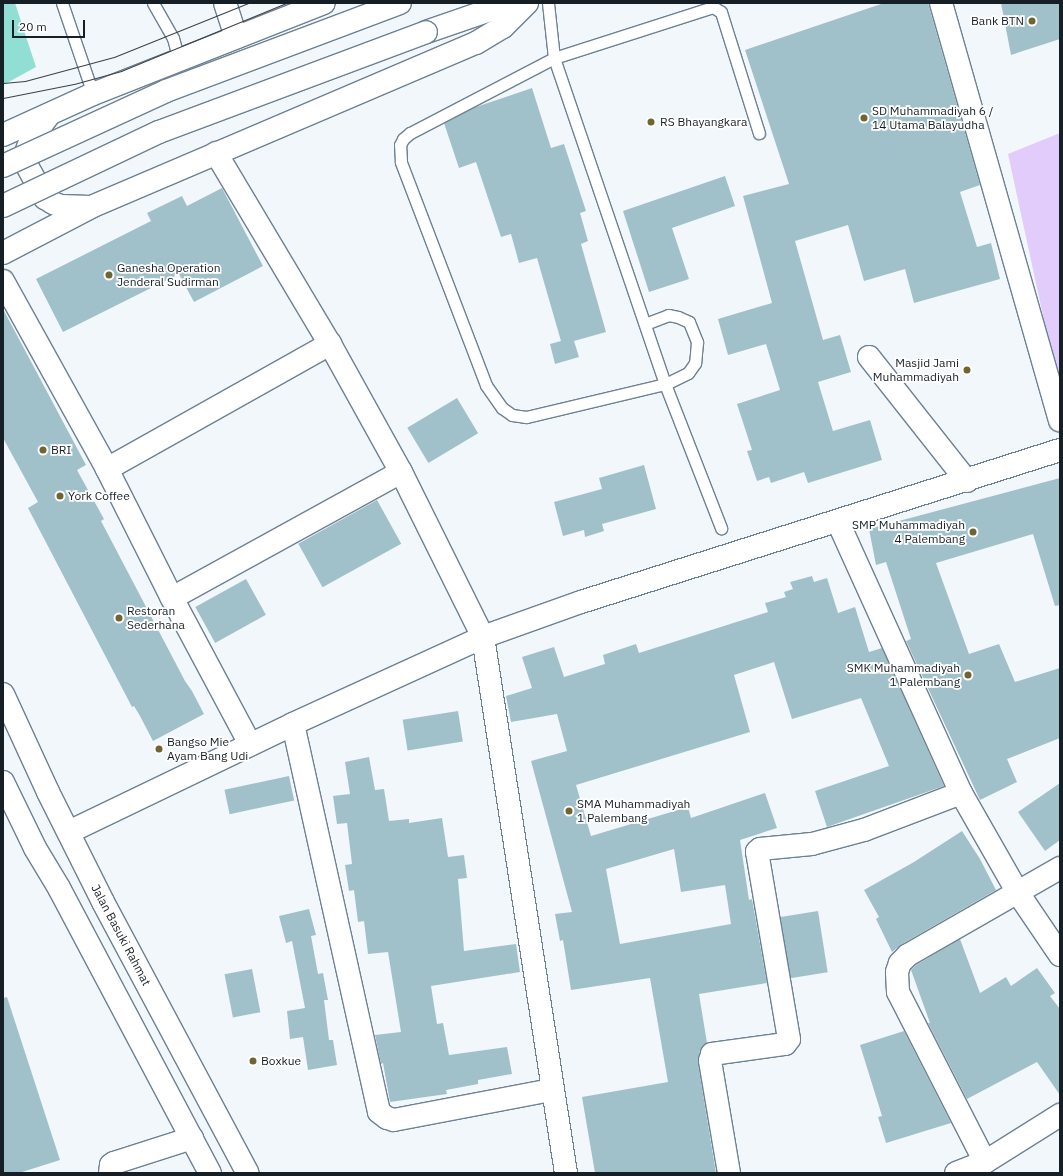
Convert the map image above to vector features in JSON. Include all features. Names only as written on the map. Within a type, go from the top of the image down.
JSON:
[{"type":"main road","points":[[225,3],[236,37]]},
{"type":"main road","points":[[3,135],[93,94],[324,3]]},
{"type":"main road","points":[[3,166],[166,91],[400,3]]},
{"type":"main road","points":[[3,206],[159,132],[426,32],[510,3]]},
{"type":"main road","points":[[3,254],[91,207],[476,43],[503,27],[527,3]]},
{"type":"main road","points":[[941,3],[1060,420]]},
{"type":"main road","points":[[51,112],[31,139],[26,153],[26,164],[45,198],[60,206],[91,207]]},
{"type":"main road","points":[[216,153],[330,344],[401,472],[483,638],[566,1173]]},
{"type":"main road","points":[[3,281],[107,469],[172,598],[250,744]]},
{"type":"main road","points":[[107,469],[330,344]]},
{"type":"main road","points":[[870,357],[967,481]]},
{"type":"main road","points":[[69,832],[250,744],[483,638],[581,602],[838,522],[1060,450]]},
{"type":"main road","points":[[172,598],[401,472]]},
{"type":"main road","points":[[838,522],[961,793],[1018,893],[1060,955]]},
{"type":"main road","name":"Jalan Basuki Rahmat","points":[[3,694],[48,792],[110,916],[248,1173]]},
{"type":"main road","points":[[293,724],[379,1112],[387,1118],[394,1120],[552,1090]]},
{"type":"main road","points":[[3,782],[35,848],[62,894],[210,1173]]},
{"type":"main road","points":[[729,1173],[710,1061],[712,1054],[786,1044],[789,1039],[757,852],[760,849],[812,844],[864,830],[961,793]]},
{"type":"main road","points":[[985,1162],[898,992],[897,972],[900,963],[908,955],[1060,868]]},
{"type":"main road","points":[[956,1173],[985,1162],[1060,1115]]},
{"type":"main road","points":[[110,1173],[111,1165],[114,1163],[192,1138]]},
{"type":"lane","points":[[62,3],[93,94]]},
{"type":"lane","points":[[153,3],[173,38],[179,60]]},
{"type":"lane","points":[[548,3],[554,58],[665,384],[721,528]]},
{"type":"lane","points":[[645,324],[668,315],[678,317],[689,322],[697,342],[695,363],[688,373],[665,384],[526,417],[512,415],[502,408],[486,384],[401,162],[400,146],[403,139],[410,133],[554,58],[713,7],[721,12],[758,133]]},
{"type":"shaded area","points":[[3,3],[15,3],[36,67],[3,85]]},
{"type":"shaded area","points":[[1060,133],[1060,394],[1008,154]]},
{"type":"building","points":[[884,3],[928,3],[980,185],[960,192],[977,247],[991,243],[1000,279],[914,303],[905,269],[864,281],[848,225],[795,241],[823,340],[840,335],[851,372],[818,382],[833,431],[870,420],[882,460],[808,483],[804,472],[771,483],[769,477],[757,481],[747,451],[752,450],[737,404],[780,390],[766,344],[728,355],[718,319],[772,303],[743,196],[789,184],[745,50]]},
{"type":"building","name":"Bank BTN","points":[[1001,3],[1060,3],[1060,39],[1011,55]]},
{"type":"building","points":[[532,88],[551,148],[564,144],[586,211],[580,213],[588,241],[581,244],[606,332],[574,341],[579,357],[555,364],[550,344],[561,341],[537,258],[519,263],[511,234],[501,237],[476,162],[459,168],[444,123],[473,108]]},
{"type":"building","points":[[725,176],[735,206],[672,228],[689,279],[649,292],[623,211]]},
{"type":"building","points":[[222,188],[263,266],[194,302],[179,274],[63,332],[36,279],[151,221],[147,213],[182,196],[187,206]]},
{"type":"building","points":[[3,309],[86,465],[77,470],[104,519],[101,521],[185,681],[204,714],[153,741],[134,706],[132,707],[28,508],[38,502],[3,438]]},
{"type":"building","points":[[457,398],[478,433],[428,463],[407,428]]},
{"type":"building","points":[[644,465],[656,509],[602,524],[604,531],[585,537],[584,530],[563,536],[554,502],[602,489],[599,478]]},
{"type":"building","name":"SMK Muhammadiyah 1 Palembang","points":[[1060,478],[1060,605],[1055,606],[1033,534],[936,563],[969,654],[999,644],[1015,682],[1060,668],[1060,738],[1007,759],[1017,782],[980,800],[906,641],[911,639],[886,562],[876,565],[869,529]]},
{"type":"building","points":[[377,500],[401,544],[323,587],[298,544]]},
{"type":"building","points":[[812,576],[814,582],[827,578],[838,613],[855,607],[869,652],[882,648],[944,786],[827,827],[815,791],[889,766],[861,698],[792,719],[774,662],[734,675],[750,732],[576,785],[591,836],[688,807],[691,818],[765,793],[777,828],[740,840],[749,900],[752,899],[767,983],[699,994],[707,1043],[700,1050],[698,1063],[716,1173],[595,1173],[582,1097],[668,1082],[650,978],[571,990],[563,940],[560,941],[555,914],[572,912],[531,761],[567,751],[557,714],[511,722],[506,696],[532,688],[522,657],[554,647],[564,677],[605,664],[603,655],[636,644],[639,653],[768,612],[765,603],[786,597],[784,592],[793,589],[790,582]],"holes":[[[674,849],[681,892],[725,885],[731,924],[620,944],[606,869]]]},
{"type":"building","points":[[246,579],[266,615],[215,643],[195,607]]},
{"type":"building","points":[[458,711],[463,742],[408,750],[403,720]]},
{"type":"building","points":[[369,757],[375,790],[384,789],[389,821],[409,819],[409,823],[442,818],[448,857],[464,855],[467,878],[458,879],[464,951],[516,944],[520,972],[431,986],[437,1024],[443,1023],[449,1055],[507,1047],[512,1074],[478,1080],[478,1084],[446,1090],[447,1094],[390,1102],[383,1063],[381,1064],[375,1035],[401,1032],[388,952],[368,954],[364,921],[358,922],[354,890],[349,891],[345,865],[352,864],[347,823],[337,824],[333,796],[350,794],[345,762]]},
{"type":"building","points":[[289,776],[294,800],[230,814],[224,790]]},
{"type":"building","points":[[1060,783],[1060,840],[1045,851],[1018,812]]},
{"type":"building","points":[[962,831],[980,859],[996,890],[902,944],[892,952],[876,919],[879,917],[864,890],[914,862]]},
{"type":"building","points":[[309,909],[316,935],[311,936],[318,974],[323,973],[328,1000],[324,1000],[329,1040],[333,1040],[337,1065],[308,1070],[303,1037],[290,1039],[287,1011],[305,1008],[292,941],[286,943],[279,916]]},
{"type":"building","points":[[818,911],[828,972],[790,978],[780,917]]},
{"type":"building","points":[[960,939],[980,993],[1006,977],[1011,986],[1037,968],[1055,993],[1050,996],[1060,1009],[1060,1095],[1037,1062],[967,1099],[928,1023],[930,1023],[911,970],[916,965]]},
{"type":"building","points":[[252,969],[260,1012],[233,1018],[225,974]]},
{"type":"building","points":[[7,997],[60,1160],[19,1173],[3,1173],[3,998]]},
{"type":"building","points":[[904,1031],[951,1123],[886,1143],[878,1117],[882,1116],[860,1045]]},
{"type":"tram line","points":[[3,83],[25,81],[114,57],[248,3]]},
{"type":"tram line","points":[[3,98],[74,84],[121,71],[286,3]]},
{"type":"place","name":"Bank BTN","points":[[1032,21]]},
{"type":"place","name":"SD Muhammadiyah 6 / 14 Utama Balayudha","points":[[864,118]]},
{"type":"place","name":"RS Bhayangkara","points":[[651,122]]},
{"type":"place","name":"Ganesha Operation Jenderal Sudirman","points":[[109,275]]},
{"type":"place","name":"Masjid Jami Muhammadiyah","points":[[967,370]]},
{"type":"place","name":"BRI","points":[[43,450]]},
{"type":"place","name":"York Coffee","points":[[60,496]]},
{"type":"place","name":"SMP Muhammadiyah 4 Palembang","points":[[973,532]]},
{"type":"place","name":"Restoran Sederhana","points":[[119,618]]},
{"type":"place","name":"SMK Muhammadiyah 1 Palembang","points":[[968,675]]},
{"type":"place","name":"Bangso Mie Ayam Bang Udi","points":[[159,749]]},
{"type":"place","name":"SMA Muhammadiyah 1 Palembang","points":[[569,811]]},
{"type":"place","name":"Boxkue","points":[[253,1061]]}]
